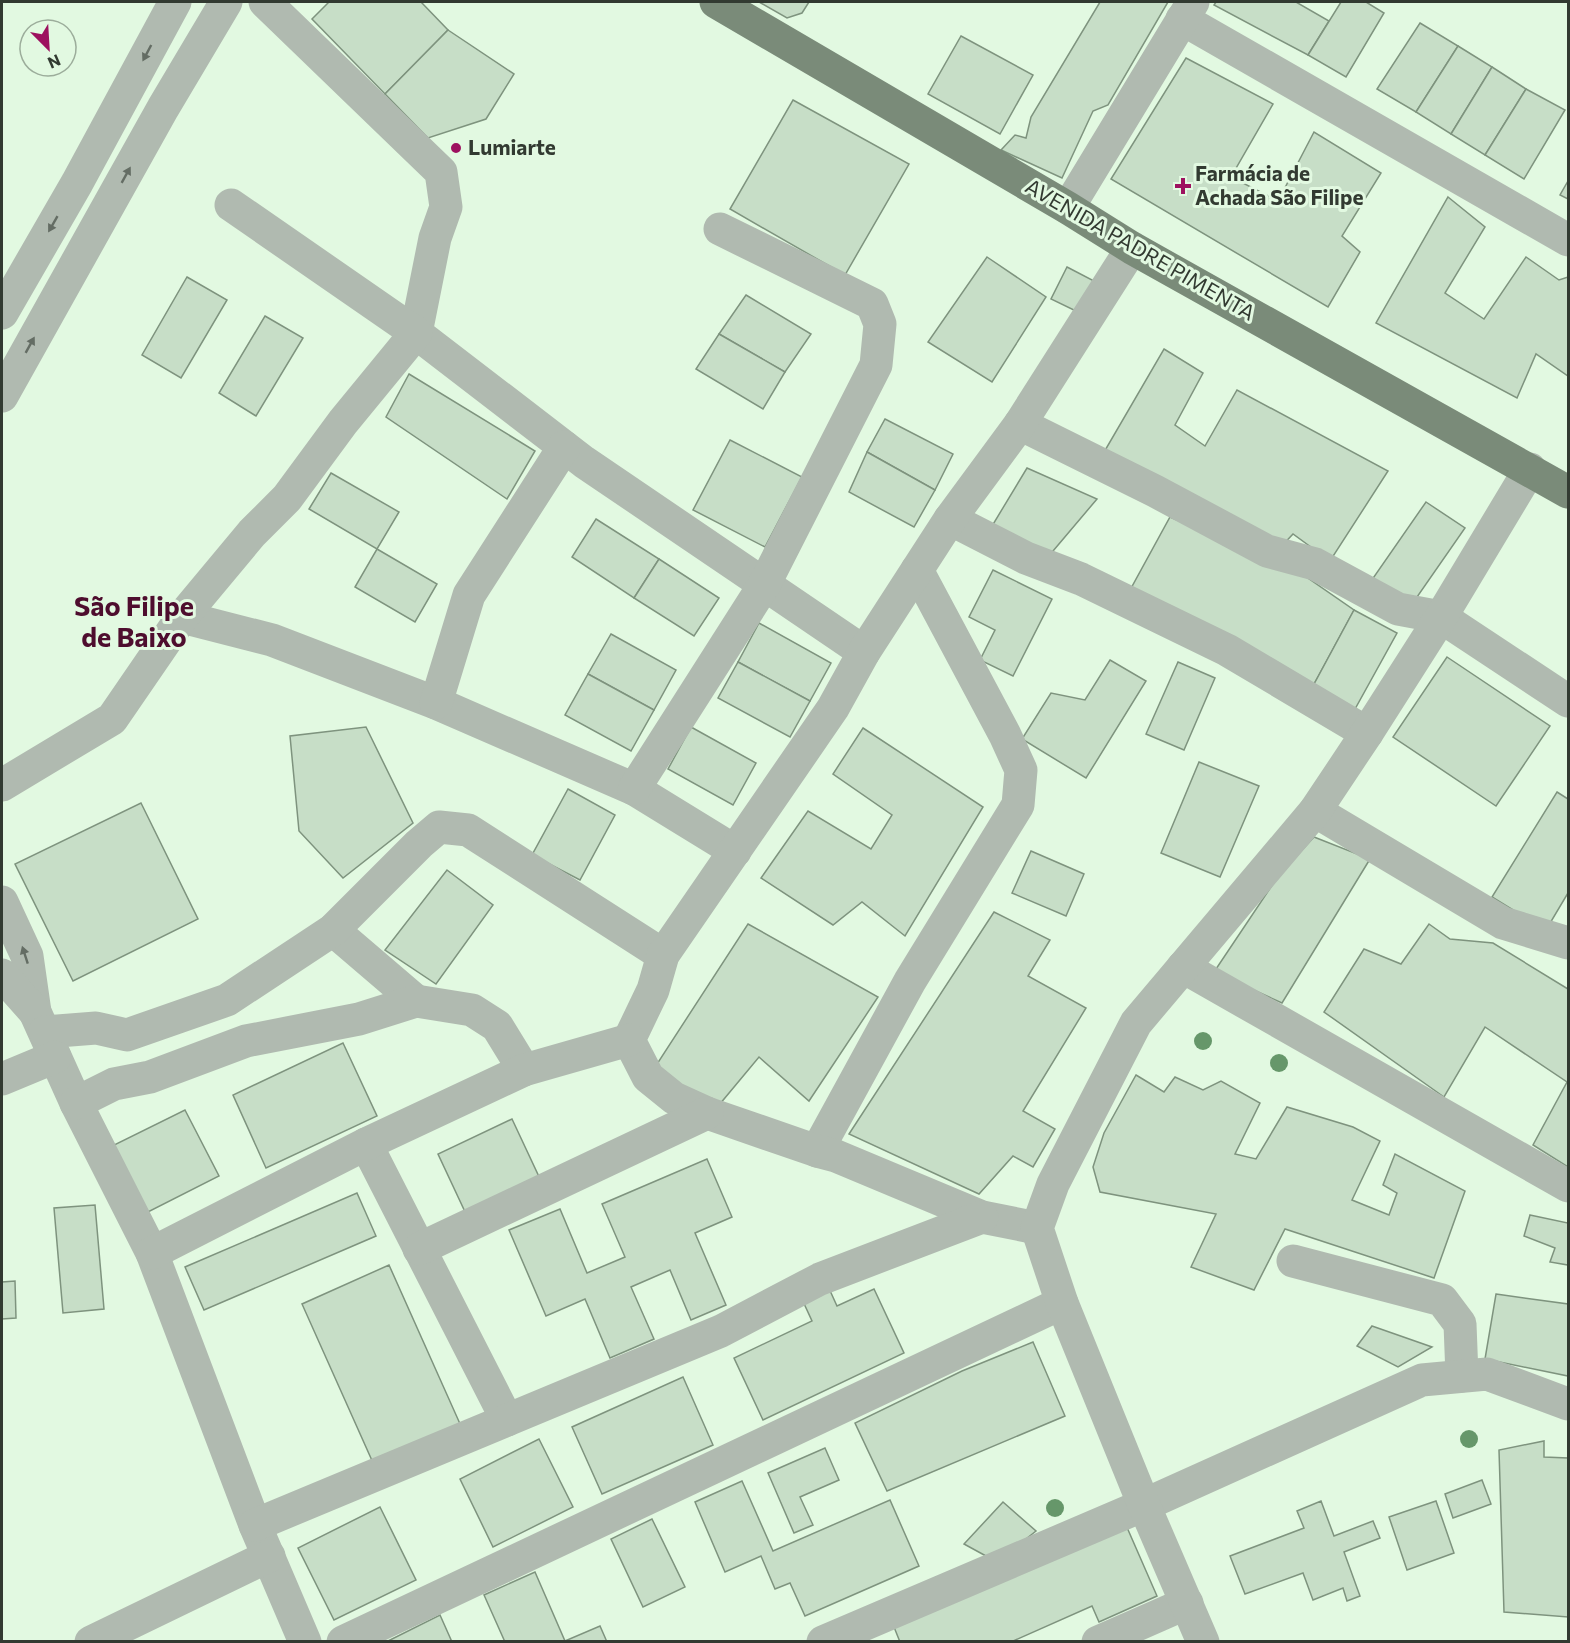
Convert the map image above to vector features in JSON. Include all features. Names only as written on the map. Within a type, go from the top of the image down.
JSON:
[{"type":"main road","name":"AVENIDA PADRE PIMENTA","points":[[716,2],[1068,208],[1132,248],[1569,492]]},
{"type":"street","points":[[2,313],[77,183],[174,2]]},
{"type":"street","points":[[2,396],[163,108],[226,2]]},
{"type":"street","points":[[2,785],[112,719],[182,617],[252,533],[287,498],[344,422],[416,333],[435,238],[446,207],[441,172],[266,2]]},
{"type":"street","points":[[1068,208],[1188,10],[1569,240]]},
{"type":"street","points":[[231,205],[416,333],[564,447],[864,652]]},
{"type":"street","points":[[634,789],[764,585],[876,365],[880,324],[872,304],[720,229]]},
{"type":"street","points":[[152,1252],[366,1144],[524,1070],[629,1040],[652,990],[663,955],[833,708],[864,652],[950,519],[1020,424],[1132,248]]},
{"type":"street","points":[[1020,424],[1155,490],[1267,551],[1315,564],[1398,609],[1441,617],[1569,701]]},
{"type":"street","points":[[436,703],[469,595],[564,447]]},
{"type":"street","points":[[1203,1641],[1144,1505],[1062,1303],[1037,1228],[1053,1184],[1136,1023],[1315,811],[1441,617],[1530,469]]},
{"type":"street","points":[[950,519],[1026,558],[1082,579],[1227,650],[1367,733]]},
{"type":"street","points":[[817,1151],[910,981],[1018,805],[1021,770],[1005,735],[917,570]]},
{"type":"street","points":[[182,617],[272,640],[436,703],[634,789],[735,850]]},
{"type":"street","points":[[1315,811],[1503,924],[1569,943]]},
{"type":"street","points":[[2,1079],[45,1034],[96,1028],[127,1035],[227,1000],[333,930],[419,844],[440,827],[468,830],[663,955]]},
{"type":"street","points":[[2,902],[27,956],[45,1034],[76,1103],[152,1252],[255,1525],[305,1641]]},
{"type":"street","points":[[333,930],[417,1001]]},
{"type":"street","points":[[1183,967],[1569,1186]]},
{"type":"street","points":[[2,975],[45,1034]]},
{"type":"street","points":[[76,1103],[114,1084],[150,1077],[246,1041],[359,1018],[417,1001],[472,1010],[497,1026],[524,1070]]},
{"type":"street","points":[[629,1040],[648,1077],[674,1098],[707,1113],[836,1156],[982,1216],[1037,1228]]},
{"type":"street","points":[[419,1248],[707,1113]]},
{"type":"street","points":[[366,1144],[507,1420]]},
{"type":"street","points":[[255,1525],[721,1331],[819,1280],[982,1216]]},
{"type":"street","points":[[1293,1261],[1442,1300],[1460,1324],[1462,1376]]},
{"type":"street","points":[[343,1641],[1062,1303]]},
{"type":"street","points":[[823,1641],[1144,1505],[1422,1380],[1486,1374],[1569,1404]]},
{"type":"street","points":[[91,1641],[268,1556]]},
{"type":"street","points":[[1098,1641],[1187,1603]]},
{"type":"building","points":[[329,2],[421,2],[448,30],[385,94],[312,19]]},
{"type":"building","points":[[759,2],[809,2],[802,13],[787,18]]},
{"type":"building","points":[[1100,2],[1168,2],[1108,105],[1093,111],[1062,178],[1001,150],[1015,135],[1026,138],[1031,117]]},
{"type":"building","points":[[1216,2],[1296,2],[1329,21],[1308,55],[1214,5]]},
{"type":"building","points":[[1341,2],[1366,2],[1384,13],[1346,77],[1308,55]]},
{"type":"building","points":[[1420,23],[1458,46],[1416,112],[1377,89]]},
{"type":"building","points":[[448,30],[514,74],[486,119],[428,138],[385,94]]},
{"type":"building","points":[[961,36],[1033,75],[1000,134],[928,94]]},
{"type":"building","points":[[1458,46],[1492,67],[1451,134],[1416,112]]},
{"type":"building","points":[[1186,58],[1273,104],[1231,177],[1278,201],[1314,132],[1381,173],[1342,236],[1360,252],[1328,307],[1111,179]]},
{"type":"building","points":[[1492,67],[1526,89],[1485,155],[1451,134]]},
{"type":"building","points":[[1526,89],[1565,110],[1524,179],[1485,155]]},
{"type":"building","points":[[793,100],[909,164],[845,275],[730,209]]},
{"type":"building","points":[[1568,181],[1568,199],[1560,195]]},
{"type":"building","points":[[1448,197],[1485,227],[1445,293],[1484,319],[1526,257],[1559,280],[1568,277],[1568,376],[1536,354],[1517,398],[1376,323]]},
{"type":"building","points":[[987,257],[1046,297],[992,382],[928,342]]},
{"type":"building","points":[[1067,267],[1096,282],[1080,313],[1051,299]]},
{"type":"building","points":[[187,277],[227,300],[181,378],[142,355]]},
{"type":"building","points":[[746,295],[811,334],[785,372],[719,334]]},
{"type":"building","points":[[265,316],[303,338],[256,416],[219,393]]},
{"type":"building","points":[[719,334],[785,372],[763,409],[696,369]]},
{"type":"building","points":[[1164,349],[1203,373],[1175,425],[1205,446],[1237,390],[1388,471],[1330,561],[1293,534],[1277,551],[1100,459]]},
{"type":"building","points":[[409,374],[535,451],[507,499],[386,417]]},
{"type":"building","points":[[885,419],[953,454],[935,490],[867,452]]},
{"type":"building","points":[[730,440],[802,477],[765,547],[693,510]]},
{"type":"building","points":[[867,452],[935,490],[914,527],[849,492]]},
{"type":"building","points":[[1027,468],[1097,499],[1042,564],[986,536]]},
{"type":"building","points":[[331,473],[399,512],[377,549],[309,509]]},
{"type":"building","points":[[1426,502],[1465,528],[1408,610],[1369,584]]},
{"type":"building","points":[[1170,517],[1299,572],[1354,610],[1313,686],[1129,592]]},
{"type":"building","points":[[596,519],[659,559],[634,598],[572,557]]},
{"type":"building","points":[[377,549],[437,584],[415,622],[355,587]]},
{"type":"building","points":[[659,559],[719,598],[694,636],[634,598]]},
{"type":"building","points":[[993,570],[1052,599],[1013,676],[980,660],[995,630],[969,617]]},
{"type":"building","points":[[1354,610],[1397,633],[1355,709],[1313,686]]},
{"type":"building","points":[[759,623],[831,663],[810,701],[738,662]]},
{"type":"building","points":[[611,634],[676,670],[654,710],[588,674]]},
{"type":"building","points":[[1447,657],[1550,726],[1496,806],[1393,737]]},
{"type":"building","points":[[1110,660],[1146,681],[1086,778],[1022,739],[1051,693],[1085,700]]},
{"type":"building","points":[[738,662],[810,701],[790,737],[718,698]]},
{"type":"building","points":[[1178,662],[1215,678],[1184,750],[1146,734]]},
{"type":"building","points":[[588,674],[654,710],[631,751],[565,715]]},
{"type":"building","points":[[366,727],[413,823],[343,878],[299,831],[290,736]]},
{"type":"building","points":[[691,727],[756,763],[733,805],[668,769]]},
{"type":"building","points":[[863,728],[983,807],[905,936],[862,902],[833,925],[761,878],[808,811],[871,849],[892,815],[833,774]]},
{"type":"building","points":[[1199,762],[1259,786],[1220,877],[1161,853]]},
{"type":"building","points":[[568,789],[615,815],[580,880],[532,855]]},
{"type":"building","points":[[1557,792],[1568,799],[1568,893],[1546,930],[1492,897]]},
{"type":"building","points":[[141,803],[198,919],[73,981],[15,864]]},
{"type":"building","points":[[1314,837],[1370,859],[1282,1003],[1214,972],[1279,875]]},
{"type":"building","points":[[1031,851],[1084,874],[1066,916],[1012,893]]},
{"type":"building","points":[[447,870],[493,905],[436,984],[385,950]]},
{"type":"building","points":[[994,912],[1050,940],[1028,976],[1086,1008],[1023,1111],[1055,1129],[1033,1167],[1013,1156],[979,1194],[849,1134]]},
{"type":"building","points":[[748,924],[878,997],[809,1101],[759,1057],[719,1105],[666,1086],[657,1064]]},
{"type":"building","points":[[1429,924],[1450,939],[1493,943],[1568,989],[1568,1167],[1533,1145],[1567,1082],[1485,1027],[1444,1097],[1324,1012],[1364,949],[1401,964]]},
{"type":"building","points":[[343,1043],[377,1116],[266,1168],[233,1095]]},
{"type":"building","points":[[1136,1075],[1164,1092],[1175,1077],[1203,1090],[1221,1081],[1260,1103],[1235,1154],[1256,1159],[1287,1107],[1353,1127],[1380,1141],[1352,1200],[1389,1215],[1397,1193],[1383,1185],[1395,1154],[1465,1191],[1434,1278],[1285,1229],[1254,1290],[1191,1267],[1216,1214],[1100,1192],[1093,1167],[1104,1133]]},
{"type":"building","points":[[185,1110],[219,1176],[142,1215],[108,1148]]},
{"type":"building","points":[[512,1119],[541,1181],[467,1216],[438,1154]]},
{"type":"building","points":[[707,1159],[732,1217],[695,1233],[726,1305],[691,1320],[670,1270],[631,1287],[654,1339],[610,1358],[585,1299],[546,1316],[509,1230],[560,1209],[587,1273],[625,1257],[602,1204]]},
{"type":"building","points":[[357,1193],[376,1236],[204,1310],[185,1267]]},
{"type":"building","points":[[95,1205],[104,1309],[63,1313],[54,1208]]},
{"type":"building","points":[[1530,1215],[1568,1223],[1568,1265],[1550,1262],[1555,1248],[1524,1236]]},
{"type":"building","points":[[389,1265],[461,1426],[374,1465],[302,1304]]},
{"type":"building","points":[[15,1281],[16,1318],[2,1319],[2,1282]]},
{"type":"building","points":[[827,1284],[837,1306],[874,1289],[904,1353],[763,1420],[734,1358],[812,1321],[801,1297]]},
{"type":"building","points":[[1496,1294],[1568,1304],[1568,1376],[1485,1359]]},
{"type":"building","points":[[1372,1326],[1432,1347],[1398,1367],[1357,1346]]},
{"type":"building","points":[[1033,1342],[1065,1416],[887,1491],[855,1423],[962,1371]]},
{"type":"building","points":[[683,1377],[713,1445],[602,1494],[572,1427]]},
{"type":"building","points":[[539,1439],[573,1507],[493,1547],[460,1479]]},
{"type":"building","points":[[1544,1441],[1544,1457],[1568,1458],[1568,1617],[1504,1612],[1499,1450]]},
{"type":"building","points":[[825,1448],[839,1480],[800,1497],[813,1525],[794,1533],[768,1473]]},
{"type":"building","points":[[1482,1480],[1491,1504],[1453,1518],[1445,1494]]},
{"type":"building","points":[[742,1481],[773,1551],[890,1500],[919,1566],[805,1616],[790,1583],[775,1589],[761,1556],[725,1572],[695,1502]]},
{"type":"building","points":[[1321,1501],[1334,1536],[1373,1521],[1380,1538],[1344,1552],[1360,1596],[1347,1601],[1343,1588],[1313,1600],[1303,1573],[1245,1594],[1230,1556],[1304,1528],[1297,1511]]},
{"type":"building","points":[[1436,1501],[1454,1553],[1407,1570],[1389,1517]]},
{"type":"building","points":[[1003,1502],[1036,1531],[997,1562],[964,1544]]},
{"type":"building","points":[[380,1507],[416,1580],[334,1620],[298,1548]]},
{"type":"building","points":[[1122,1516],[1157,1596],[1099,1622],[1092,1606],[1011,1642],[900,1642],[890,1617]]},
{"type":"building","points":[[652,1519],[685,1587],[643,1607],[611,1539]]},
{"type":"building","points":[[535,1572],[565,1641],[600,1626],[607,1642],[505,1642],[484,1595]]},
{"type":"building","points":[[440,1615],[452,1642],[386,1642]]},
{"type":"place","name":"Lumiarte","points":[[456,148]]},
{"type":"place","name":"Farmácia de Achada São Filipe","points":[[1183,186]]},
{"type":"district","name":"São Filipe de Baixo","points":[[134,622]]}]
